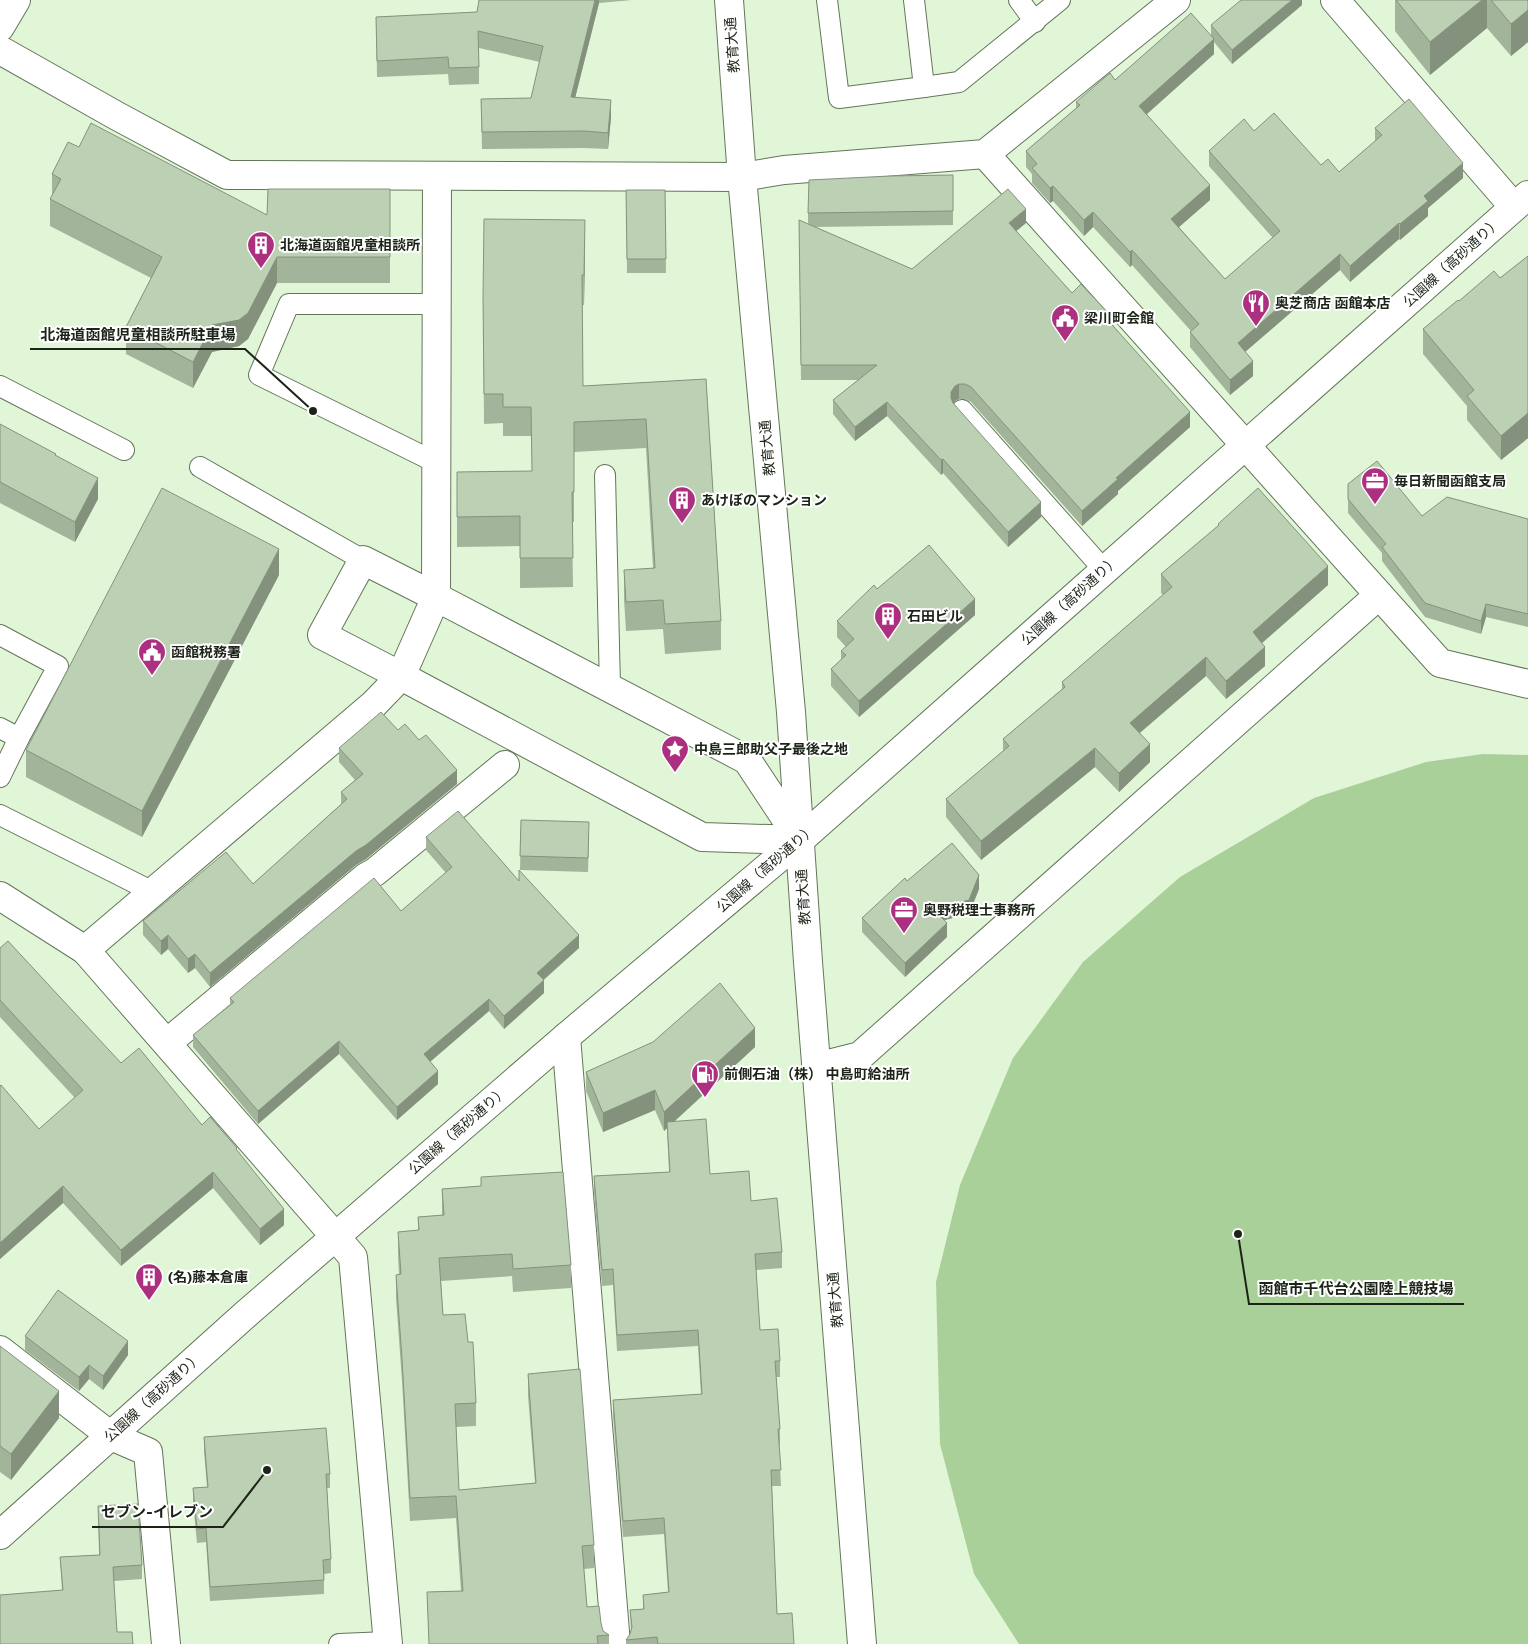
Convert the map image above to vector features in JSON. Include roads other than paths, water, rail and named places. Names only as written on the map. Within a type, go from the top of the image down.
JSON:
[{"type":"street","points":[[0,27],[16,0]]},
{"type":"street","name":"教育大通","points":[[729,0],[742,177],[791,712],[816,1067],[862,1644]]},
{"type":"street","points":[[0,50],[227,175],[742,177],[784,170],[985,154],[1176,0]]},
{"type":"street","points":[[1336,0],[1521,201]]},
{"type":"street","points":[[985,154],[1440,663],[1528,684]]},
{"type":"street","points":[[85,950],[374,704],[401,676],[436,597],[437,177]]},
{"type":"street","name":"公園線（高砂通り）","points":[[0,1535],[246,1314],[566,1037],[800,840],[1521,201]]},
{"type":"street","points":[[363,560],[748,760],[800,840],[702,837],[322,635],[363,560]]},
{"type":"street","points":[[816,1067],[860,1056],[1379,596]]},
{"type":"street","points":[[167,1043],[366,877],[375,872],[505,765]]},
{"type":"street","points":[[0,896],[85,950],[353,1258],[388,1643]]},
{"type":"street","points":[[566,1037],[616,1644]]},
{"type":"street","points":[[0,1350],[111,1436],[148,1452],[166,1644]]},
{"type":"lane","points":[[827,0],[839,98],[959,82],[1060,0]]},
{"type":"lane","points":[[914,0],[924,87]]},
{"type":"lane","points":[[1019,0],[1034,22]]},
{"type":"lane","points":[[436,304],[289,304],[259,375],[437,463]]},
{"type":"lane","points":[[0,386],[124,450]]},
{"type":"lane","points":[[962,410],[1104,570]]},
{"type":"lane","points":[[200,468],[363,560]]},
{"type":"lane","points":[[605,475],[610,687]]},
{"type":"lane","points":[[0,635],[58,666],[0,777]]},
{"type":"lane","points":[[0,728],[19,738]]},
{"type":"lane","points":[[0,815],[153,892]]},
{"type":"lane","points":[[339,1644],[388,1643]]},
{"type":"place","name":"北海道函館児童相談所","points":[[261,269]]},
{"type":"place","name":"奥芝商店 函館本店","points":[[1256,327]]},
{"type":"place","name":"梁川町会館","points":[[1065,342]]},
{"type":"place","name":"北海道函館児童相談所駐車場","points":[[313,411]]},
{"type":"place","name":"毎日新聞函館支局","points":[[1375,505]]},
{"type":"place","name":"あけぼのマンション","points":[[682,524]]},
{"type":"place","name":"石田ビル","points":[[888,640]]},
{"type":"place","name":"函館税務署","points":[[152,676]]},
{"type":"place","name":"中島三郎助父子最後之地","points":[[675,773]]},
{"type":"place","name":"奥野税理士事務所","points":[[904,934]]},
{"type":"place","name":"前側石油（株） 中島町給油所","points":[[705,1098]]},
{"type":"place","name":"函館市千代台公園陸上競技場","points":[[1238,1234]]},
{"type":"place","name":"(名)藤本倉庫","points":[[149,1301]]},
{"type":"place","name":"セブン-イレブン","points":[[267,1470]]}]
